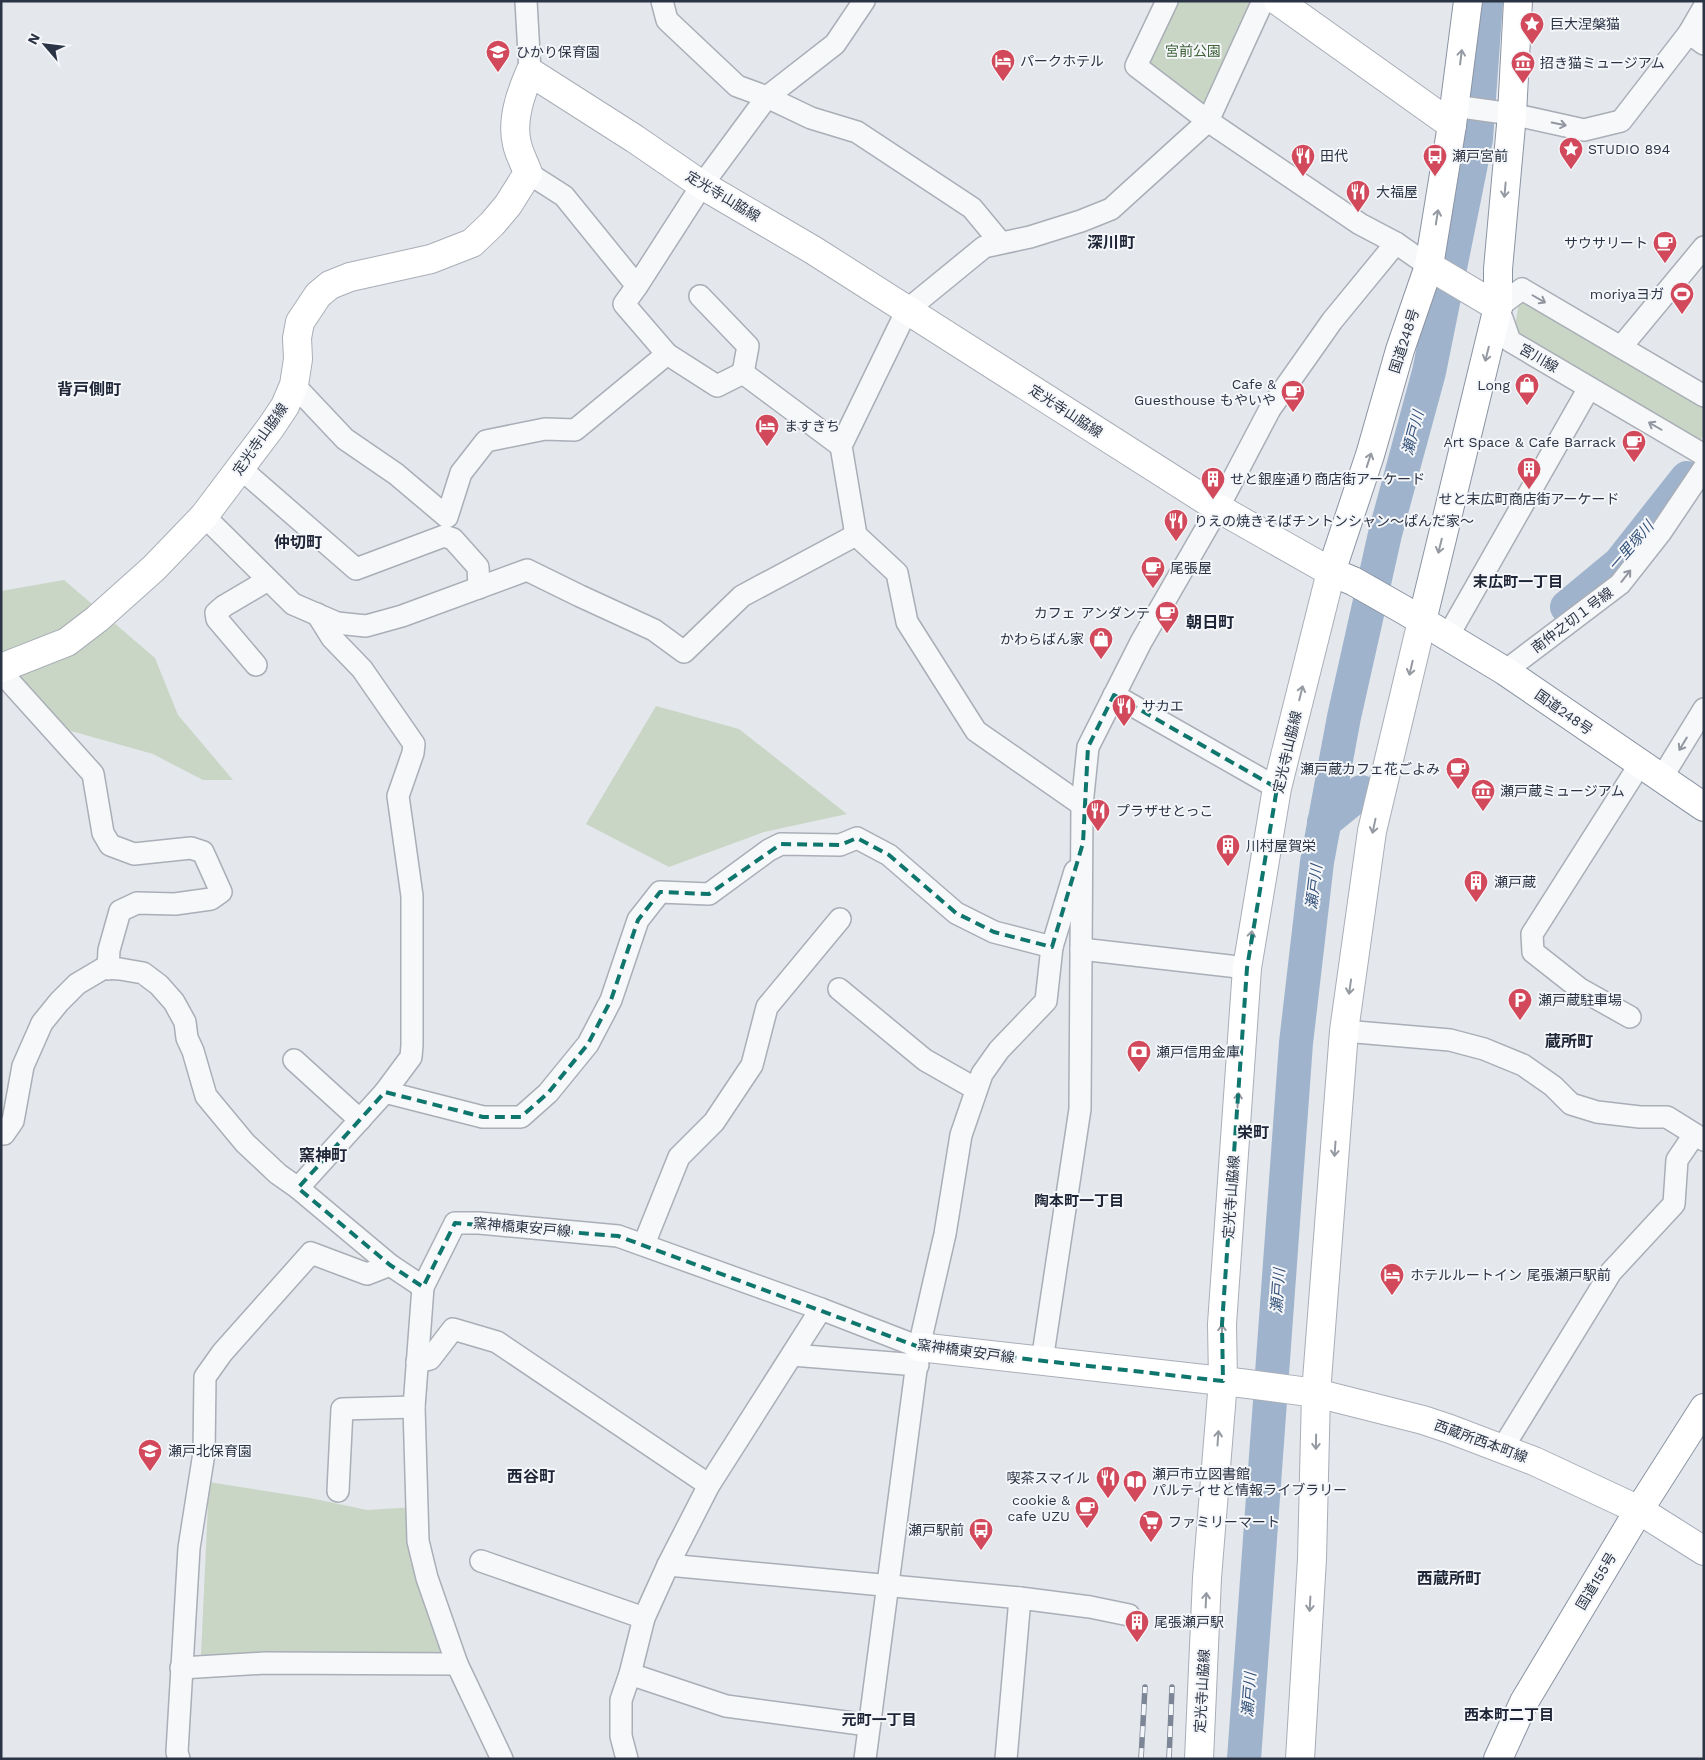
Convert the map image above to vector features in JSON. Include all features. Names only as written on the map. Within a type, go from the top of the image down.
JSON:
[{"type":"main road","points":[[1278,1],[1457,113]]},
{"type":"main road","name":"国道248号","points":[[1468,1],[1457,113],[1434,268],[1400,350],[1370,456],[1342,577],[1413,615],[1505,671],[1704,808]]},
{"type":"main road","points":[[1300,1759],[1312,1559],[1310,1392],[1344,1031],[1372,831],[1413,615],[1492,303],[1498,269],[1506,114],[1518,1]]},
{"type":"main road","points":[[528,173],[516,143],[516,119],[521,92],[530,72]]},
{"type":"main road","name":"定光寺山脇線","points":[[530,72],[635,139],[702,185],[813,250],[1218,508],[1342,577],[1277,788],[1247,968],[1222,1324],[1232,1382],[1208,1578],[1199,1759]]},
{"type":"main road","name":"定光寺山脇線","points":[[1,670],[67,642],[97,619],[154,568],[204,516],[285,406],[294,385],[298,359],[297,338],[300,322],[318,295],[330,285],[350,277],[431,258],[472,243],[508,205],[528,173]]},
{"type":"main road","points":[[1434,268],[1492,303]]},
{"type":"main road","name":"窯神橋東安戸線","points":[[918,1356],[1042,1361],[1310,1392]]},
{"type":"main road","name":"西蔵所西本町線","points":[[1310,1392],[1423,1420],[1534,1461],[1639,1510],[1704,1550]]},
{"type":"main road","name":"国道155号","points":[[1502,1756],[1524,1702],[1639,1510],[1704,1408]]},
{"type":"street","points":[[526,1],[530,72]]},
{"type":"street","points":[[662,1],[667,20],[737,86],[767,97],[811,118],[857,132],[972,208],[1001,243]]},
{"type":"street","points":[[743,373],[717,386],[667,354],[624,304],[702,185],[767,97],[835,44],[864,1]]},
{"type":"street","points":[[1167,1],[1136,66],[1208,121],[1360,224],[1396,243],[1434,268]]},
{"type":"street","points":[[1082,805],[976,731],[907,622],[897,573],[856,536],[841,446],[907,310],[984,247],[1030,237],[1081,221],[1111,209],[1208,121],[1263,1]]},
{"type":"street","points":[[1457,113],[1506,114],[1584,130],[1621,121],[1696,38],[1704,7]]},
{"type":"street","points":[[528,173],[564,196],[637,286]]},
{"type":"street","points":[[1042,1361],[1080,1109],[1082,805],[1088,747],[1141,642],[1218,508],[1270,409],[1332,321],[1396,243]]},
{"type":"street","points":[[1621,347],[1704,247]]},
{"type":"street","points":[[1492,303],[1522,289],[1704,396]]},
{"type":"street","points":[[700,296],[748,346],[743,373]]},
{"type":"street","name":"宮川線","points":[[1492,303],[1510,341],[1704,455]]},
{"type":"street","points":[[294,385],[345,439],[396,474],[447,517],[461,473],[486,441],[546,429],[575,430],[667,354]]},
{"type":"street","points":[[743,373],[841,446]]},
{"type":"street","points":[[1448,636],[1589,388]]},
{"type":"street","points":[[240,468],[356,569],[444,536],[453,540],[478,567],[479,588]]},
{"type":"street","name":"南仲之切１号線","points":[[1505,671],[1620,584],[1661,532],[1704,468]]},
{"type":"street","points":[[204,516],[293,604],[337,623],[366,626],[402,616],[527,570],[654,630],[684,652],[742,596],[856,536]]},
{"type":"street","points":[[256,665],[217,619],[216,613],[224,606],[268,580]]},
{"type":"street","points":[[298,1188],[385,1092],[411,1057],[412,896],[398,796],[413,753],[414,744],[362,669],[332,638],[317,614]]},
{"type":"street","points":[[1,670],[93,774],[103,833],[110,846],[134,854],[191,848],[203,852],[222,892],[211,899],[175,904],[137,903],[120,911],[109,950],[108,969]]},
{"type":"street","points":[[1114,695],[1277,788]]},
{"type":"street","points":[[1630,1017],[1580,989],[1533,952],[1532,934],[1651,771],[1704,709]]},
{"type":"street","points":[[385,1092],[482,1117],[522,1117],[548,1093],[588,1044],[611,1000],[638,920],[660,892],[709,894],[769,850],[781,844],[840,845],[857,838],[889,855],[956,913],[994,932],[1052,948]]},
{"type":"street","points":[[865,1759],[918,1356],[945,1234],[961,1135],[982,1074],[999,1050],[1046,1001],[1052,948],[1083,843]]},
{"type":"street","points":[[644,1244],[679,1156],[714,1122],[752,1065],[767,1007],[840,919]]},
{"type":"street","points":[[1081,949],[1247,968]]},
{"type":"street","points":[[1,1131],[4,1134],[13,1121],[22,1066],[42,1023],[77,984],[104,968],[143,973],[159,985],[174,1002],[185,1022],[187,1038],[193,1051],[206,1096],[245,1143],[278,1174],[298,1188],[390,1265],[423,1287],[414,1407],[418,1541],[427,1578],[457,1664],[498,1758]]},
{"type":"street","points":[[839,989],[925,1060],[976,1089]]},
{"type":"street","points":[[1344,1031],[1450,1040],[1484,1049],[1523,1065],[1553,1086],[1571,1104],[1596,1112],[1640,1117],[1667,1117],[1699,1137],[1677,1160],[1674,1204],[1611,1272],[1502,1449]]},
{"type":"street","points":[[294,1060],[360,1120]]},
{"type":"street","name":"窯神橋東安戸線","points":[[423,1287],[456,1223],[479,1223],[618,1236],[821,1309],[918,1356]]},
{"type":"street","points":[[179,1759],[177,1752],[189,1548],[204,1453],[205,1377],[222,1353],[311,1253],[367,1274],[390,1265]]},
{"type":"street","points":[[628,1759],[621,1736],[622,1700],[644,1618],[668,1565],[709,1485],[821,1309]]},
{"type":"street","points":[[418,1362],[430,1359],[454,1329],[497,1342],[709,1485]]},
{"type":"street","points":[[792,1355],[918,1356]]},
{"type":"street","points":[[338,1491],[342,1409],[414,1407]]},
{"type":"street","points":[[481,1561],[644,1618]]},
{"type":"street","points":[[668,1565],[1020,1598],[1090,1607],[1129,1615]]},
{"type":"street","points":[[1006,1759],[1020,1598]]},
{"type":"street","points":[[181,1668],[264,1663],[457,1664]]},
{"type":"street","points":[[630,1674],[726,1706],[868,1725]]},
{"type":"highlighted area","points":[[1114,695],[1277,788],[1247,968],[1222,1324],[1223,1381],[919,1347],[618,1236],[455,1223],[423,1287],[390,1265],[298,1188],[385,1092],[483,1117],[521,1117],[548,1093],[588,1044],[611,1000],[638,920],[660,892],[709,894],[781,844],[840,845],[857,838],[889,855],[956,913],[994,932],[1052,947],[1083,843],[1088,747]]},
{"type":"green space","name":"宮前公園","points":[[1175,1],[1251,1],[1207,108],[1146,63]]},
{"type":"green space","points":[[1521,290],[1704,400],[1704,434],[1698,445],[1514,333]]},
{"type":"green space","points":[[64,580],[155,658],[178,715],[233,780],[203,780],[153,754],[71,731],[1,685],[1,591]]},
{"type":"green space","points":[[656,706],[739,729],[847,814],[764,832],[669,867],[586,824]]},
{"type":"green space","points":[[209,1482],[310,1498],[367,1510],[415,1507],[446,1658],[201,1655]]},
{"type":"waterway","name":"瀬戸川","points":[[1244,1759],[1296,1043],[1317,862],[1344,717],[1385,534],[1429,372],[1476,139],[1486,1]]},
{"type":"waterway","name":"一里塚川","points":[[1567,607],[1620,563],[1687,478]]},
{"type":"waterway","points":[[1324,822],[1361,792]]},
{"type":"railway","points":[[1141,1759],[1145,1687]]},
{"type":"railway","points":[[1169,1759],[1172,1687]]},
{"type":"place","name":"巨大涅槃猫","points":[[1532,45]]},
{"type":"place","name":"ひかり保育園","points":[[498,73]]},
{"type":"place","name":"パークホテル","points":[[1003,82]]},
{"type":"place","name":"招き猫ミュージアム","points":[[1523,84]]},
{"type":"place","name":"STUDIO 894","points":[[1571,170]]},
{"type":"place","name":"田代","points":[[1303,177]]},
{"type":"place","name":"瀬戸宮前","points":[[1435,177]]},
{"type":"place","name":"大福屋","points":[[1358,213]]},
{"type":"place","name":"サウサリート","points":[[1665,264]]},
{"type":"place","name":"moriyaヨガ","points":[[1682,315]]},
{"type":"place","name":"Long","points":[[1527,406]]},
{"type":"place","name":"Cafe & Guesthouse もやいや","points":[[1293,413]]},
{"type":"place","name":"ますきち","points":[[767,447]]},
{"type":"place","name":"Art Space & Cafe Barrack","points":[[1634,463]]},
{"type":"place","name":"せと末広町商店街アーケード","points":[[1529,490]]},
{"type":"place","name":"せと銀座通り商店街アーケード","points":[[1213,500]]},
{"type":"place","name":"りえの焼きそばチントンシャン～ぱんだ家～","points":[[1176,542]]},
{"type":"place","name":"尾張屋","points":[[1153,589]]},
{"type":"place","name":"カフェ アンダンテ","points":[[1167,634]]},
{"type":"place","name":"かわらばん家","points":[[1101,660]]},
{"type":"place","name":"サカエ","points":[[1124,727]]},
{"type":"place","name":"瀬戸蔵カフェ花ごよみ","points":[[1458,790]]},
{"type":"place","name":"瀬戸蔵ミュージアム","points":[[1483,812]]},
{"type":"place","name":"プラザせとっこ","points":[[1098,832]]},
{"type":"place","name":"川村屋賀栄","points":[[1228,867]]},
{"type":"place","name":"瀬戸蔵","points":[[1476,903]]},
{"type":"place","name":"瀬戸蔵駐車場","points":[[1520,1021]]},
{"type":"place","name":"瀬戸信用金庫","points":[[1139,1073]]},
{"type":"place","name":"ホテルルートイン 尾張瀬戸駅前","points":[[1392,1296]]},
{"type":"place","name":"瀬戸北保育園","points":[[150,1472]]},
{"type":"place","name":"喫茶スマイル","points":[[1108,1499]]},
{"type":"place","name":"瀬戸市立図書館 パルティせと情報ライブラリー","points":[[1135,1503]]},
{"type":"place","name":"cookie & cafe UZU","points":[[1087,1529]]},
{"type":"place","name":"ファミリーマート","points":[[1151,1543]]},
{"type":"place","name":"瀬戸駅前","points":[[981,1551]]},
{"type":"place","name":"尾張瀬戸駅","points":[[1137,1643]]},
{"type":"district","name":"深川町","points":[[1111,242]]},
{"type":"district","name":"背戸側町","points":[[89,389]]},
{"type":"district","name":"仲切町","points":[[298,542]]},
{"type":"district","name":"末広町一丁目","points":[[1518,582]]},
{"type":"district","name":"朝日町","points":[[1210,622]]},
{"type":"district","name":"蔵所町","points":[[1569,1041]]},
{"type":"district","name":"栄町","points":[[1253,1132]]},
{"type":"district","name":"窯神町","points":[[323,1155]]},
{"type":"district","name":"陶本町一丁目","points":[[1079,1201]]},
{"type":"district","name":"西谷町","points":[[531,1476]]},
{"type":"district","name":"西蔵所町","points":[[1449,1578]]},
{"type":"district","name":"西本町二丁目","points":[[1509,1715]]},
{"type":"district","name":"元町一丁目","points":[[879,1720]]}]
